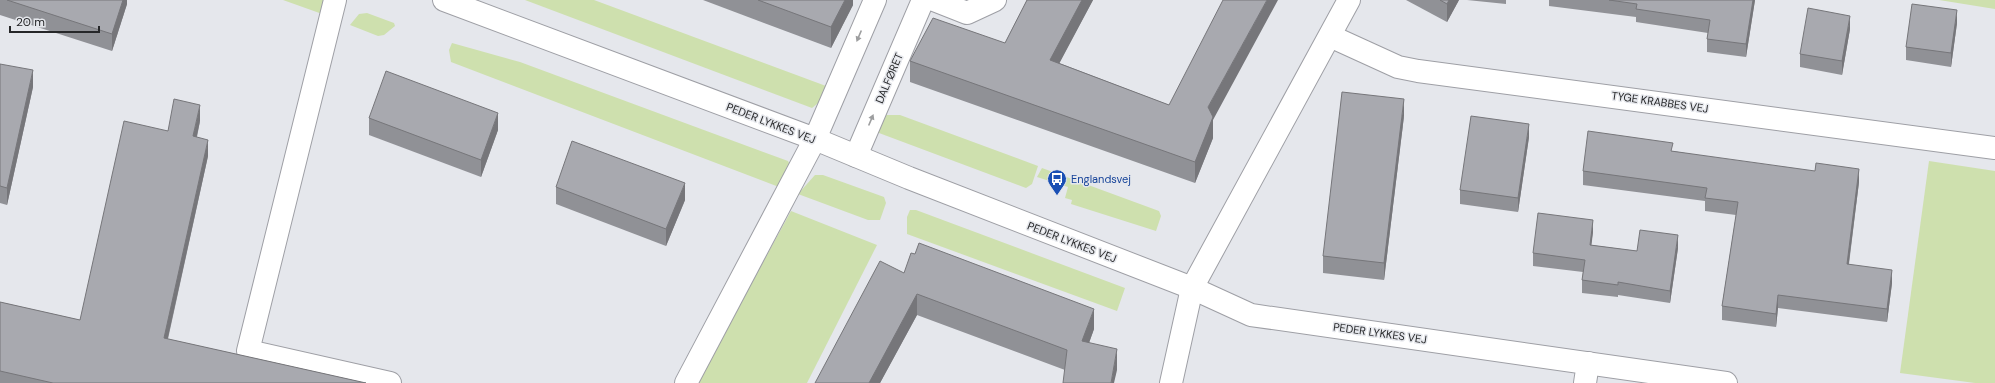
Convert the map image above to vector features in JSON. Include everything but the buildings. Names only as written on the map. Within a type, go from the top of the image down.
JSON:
[{"type":"street","points":[[335,0],[248,351],[390,383]]},
{"type":"street","points":[[686,383],[815,139],[875,0]]},
{"type":"street","name":"DALFØRET","points":[[856,156],[923,0]]},
{"type":"street","points":[[934,0],[968,13],[995,0]]},
{"type":"street","points":[[1171,383],[1192,288],[1349,0]]},
{"type":"street","name":"PEDER LYKKES VEJ","points":[[458,3],[815,139],[1192,288],[1250,315],[1587,373],[1726,383]]},
{"type":"street","name":"TYGE KRABBES VEJ","points":[[1330,36],[1398,67],[1418,71],[1995,148]]},
{"type":"green space","points":[[283,0],[323,0],[326,13],[325,15]]},
{"type":"green space","points":[[525,0],[594,0],[826,86],[822,100],[812,108]]},
{"type":"green space","points":[[1939,0],[1995,0],[1995,9]]},
{"type":"green space","points":[[367,13],[394,23],[395,26],[384,35],[378,36],[350,25],[359,14]]},
{"type":"green space","points":[[452,43],[520,62],[788,161],[791,167],[779,187],[451,62],[449,50]]},
{"type":"green space","points":[[881,115],[900,115],[1038,166],[1032,184],[1026,188],[879,133],[879,120]]},
{"type":"green space","points":[[1929,161],[1995,171],[1995,383],[1975,383],[1900,373]]},
{"type":"green space","points":[[1042,168],[1159,211],[1161,216],[1156,231],[1071,204],[1072,200],[1065,198],[1068,187],[1037,177]]},
{"type":"green space","points":[[815,175],[823,175],[884,197],[886,203],[880,220],[868,220],[798,194]]},
{"type":"green space","points":[[910,210],[916,210],[1125,288],[1117,311],[907,234],[907,217]]},
{"type":"green space","points":[[791,211],[877,245],[807,383],[697,383]]},
{"type":"place","name":"Englandsvej","points":[[1057,196]]}]
